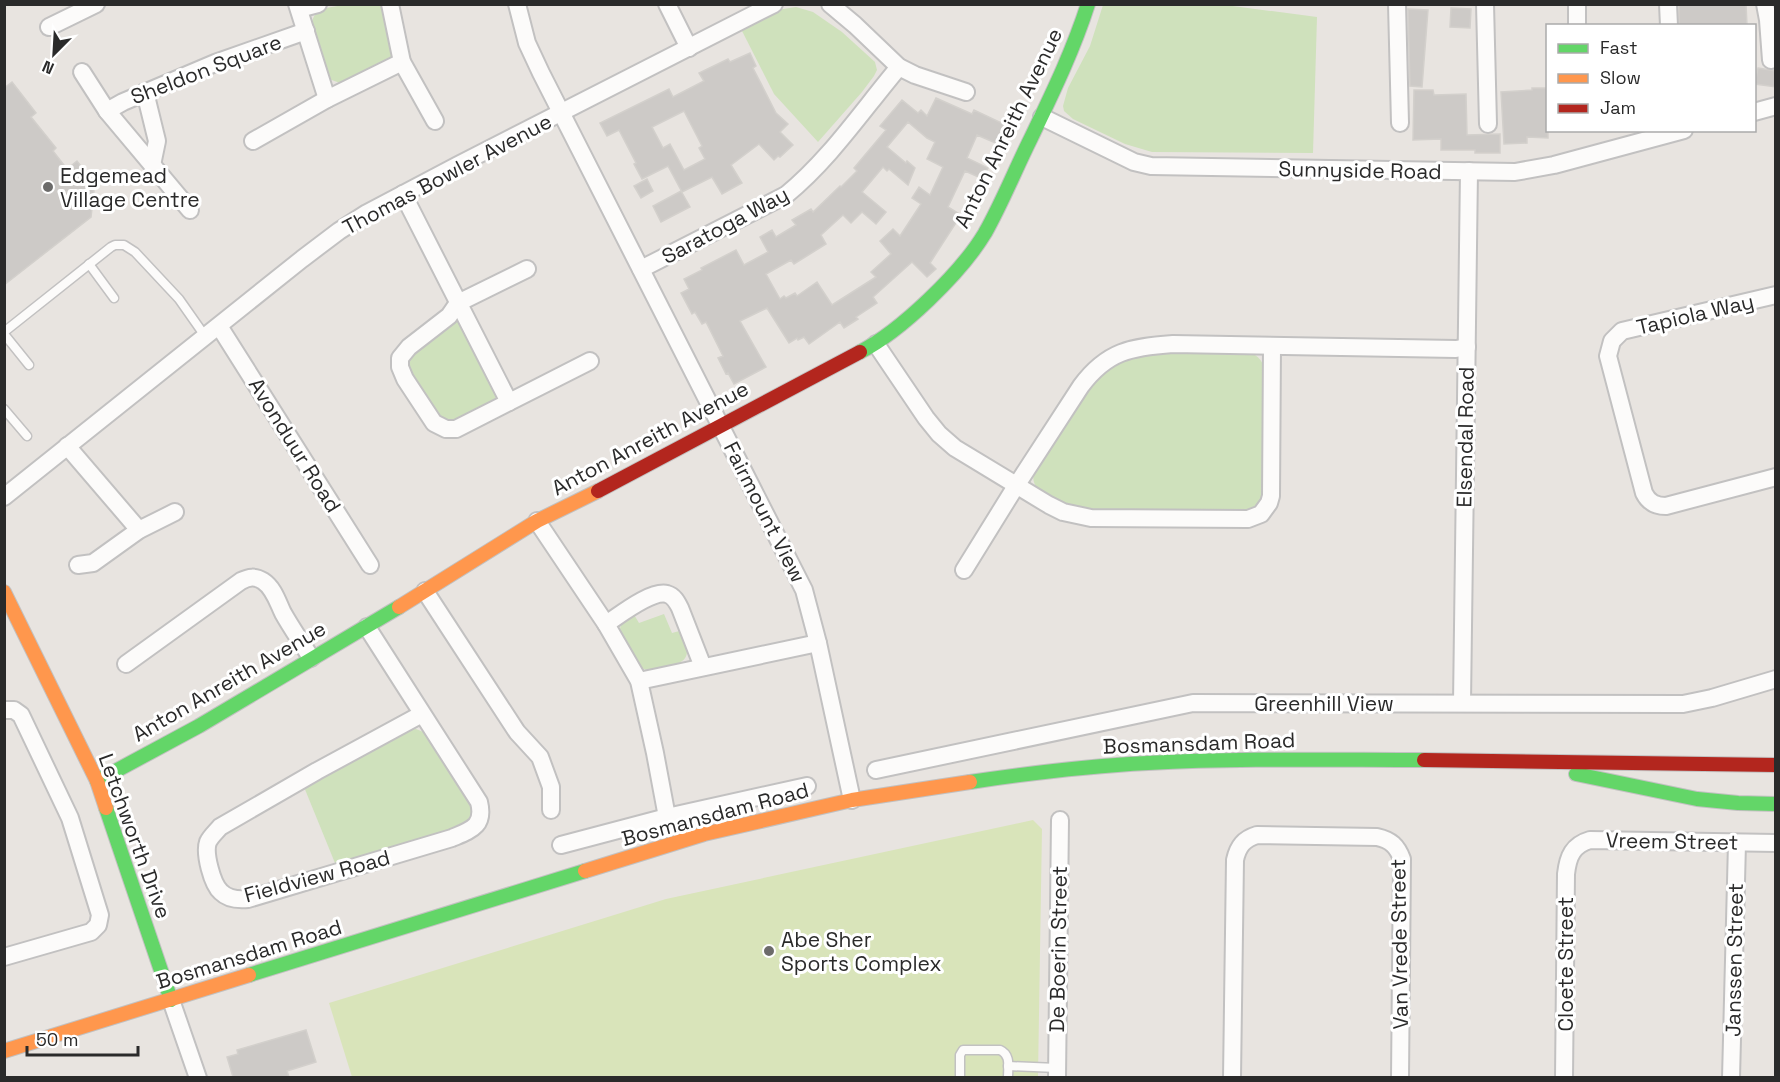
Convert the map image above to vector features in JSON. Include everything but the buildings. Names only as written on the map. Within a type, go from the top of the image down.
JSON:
[{"type":"main road","name":"Anton Anreith Avenue","points":[[97,781],[199,726],[367,627],[537,521],[876,344],[913,314],[952,276],[984,234],[1042,117],[1078,36],[1088,4]]},
{"type":"main road","name":"Letchworth Drive","points":[[4,592],[97,781],[171,1000]]},
{"type":"main road","name":"Bosmansdam Road","points":[[4,1051],[704,834],[852,800],[1054,770],[1148,763],[1228,760],[1462,760],[1776,765]]},
{"type":"main road","name":"Bosmansdam Road","points":[[1462,760],[1582,775],[1697,799],[1776,804]]},
{"type":"street","points":[[49,27],[96,4]]},
{"type":"street","name":"Sheldon Square","points":[[318,4],[298,7],[327,99]]},
{"type":"street","points":[[390,4],[402,62],[435,121]]},
{"type":"street","name":"Fairmount View","points":[[517,4],[527,43],[541,73],[804,590],[819,643],[852,800]]},
{"type":"street","points":[[667,4],[688,48]]},
{"type":"street","name":"Thomas Bowler Avenue","points":[[4,497],[339,231],[367,213],[774,4]]},
{"type":"street","points":[[831,4],[898,67],[966,92]]},
{"type":"street","points":[[1397,4],[1400,123]]},
{"type":"street","points":[[1485,4],[1488,124]]},
{"type":"street","points":[[1577,4],[1577,24]]},
{"type":"street","points":[[1668,4],[1669,24]]},
{"type":"street","points":[[1765,4],[1771,60]]},
{"type":"street","name":"Sheldon Square","points":[[107,111],[215,63],[306,31]]},
{"type":"street","points":[[253,141],[327,99],[402,62]]},
{"type":"street","name":"Saratoga Way","points":[[641,269],[786,195],[822,162],[898,67]]},
{"type":"street","name":"Sheldon Square","points":[[82,72],[107,111],[190,210]]},
{"type":"street","points":[[145,93],[157,141],[152,165]]},
{"type":"street","points":[[1756,112],[1776,106]]},
{"type":"street","name":"Sunnyside Road","points":[[1042,117],[1134,162],[1151,166],[1515,171],[1542,168],[1677,132]]},
{"type":"street","name":"Elsendal Road","points":[[1462,703],[1469,171]]},
{"type":"street","points":[[403,194],[509,402]]},
{"type":"street","points":[[528,269],[458,303],[449,316],[403,353],[399,363],[405,379],[434,423],[446,429],[456,429],[590,361]]},
{"type":"street","name":"Tapiola Way","points":[[1776,295],[1622,331],[1610,345],[1608,356],[1644,493],[1650,502],[1666,506],[1776,477]]},
{"type":"street","name":"Avonduur Road","points":[[219,326],[370,565]]},
{"type":"street","points":[[876,344],[939,434],[955,448],[1063,512],[1091,518],[1248,519],[1257,516],[1265,509],[1271,496],[1272,346]]},
{"type":"street","points":[[964,570],[1081,386],[1092,371],[1120,353],[1148,346],[1173,344],[1456,350],[1467,347]]},
{"type":"street","points":[[66,446],[139,530]]},
{"type":"street","points":[[78,565],[93,563],[139,530],[176,512]]},
{"type":"street","points":[[537,521],[606,624],[639,681],[667,818]]},
{"type":"street","points":[[126,664],[241,581],[255,577],[270,587],[311,658]]},
{"type":"street","points":[[425,591],[517,732],[540,757],[551,787],[551,810]]},
{"type":"street","points":[[606,624],[648,598],[668,594],[677,601],[703,668]]},
{"type":"street","name":"Fieldview Road","points":[[367,627],[479,802],[480,816],[475,827],[452,838],[248,899],[234,899],[221,892],[208,864],[207,855],[208,843],[220,827],[422,714]]},
{"type":"street","points":[[639,681],[819,643]]},
{"type":"street","name":"Greenhill View","points":[[876,770],[1193,703],[1683,704],[1705,700],[1776,679]]},
{"type":"street","points":[[4,957],[91,932],[98,925],[100,915],[70,818],[23,719],[9,710]]},
{"type":"street","points":[[561,845],[807,786]]},
{"type":"street","name":"De Boerin Street","points":[[1057,1073],[1060,820]]},
{"type":"street","name":"Van Vrede Street","points":[[1232,1077],[1234,860],[1239,846],[1250,837],[1257,835],[1377,837],[1394,844],[1399,850],[1402,859],[1400,1077]]},
{"type":"street","name":"Vreem Street","points":[[1573,851],[1577,845],[1590,840],[1776,843]]},
{"type":"street","name":"Janssen Street","points":[[1731,1077],[1737,843]]},
{"type":"street","name":"Cloete Street","points":[[1564,1077],[1566,874],[1573,851]]},
{"type":"street","points":[[171,1000],[198,1077]]},
{"type":"lane","points":[[29,365],[4,333],[115,245],[124,245],[130,249],[173,293],[205,336]]},
{"type":"lane","points":[[89,264],[114,298]]},
{"type":"lane","points":[[4,409],[27,436]]},
{"type":"lane","points":[[960,1077],[960,1055],[965,1049],[1000,1050],[1007,1056],[1008,1077]]},
{"type":"lane","points":[[1008,1066],[1057,1073]]},
{"type":"green space","points":[[343,5],[383,5],[394,53],[387,63],[340,83],[329,79],[312,21],[317,12]]},
{"type":"green space","points":[[1103,5],[1225,5],[1317,17],[1313,153],[1152,152],[1125,144],[1073,119],[1064,111],[1063,106],[1068,88],[1090,46]]},
{"type":"green space","points":[[796,7],[813,12],[842,32],[875,62],[877,70],[862,92],[818,142],[774,94],[741,29],[777,10]]},
{"type":"green space","points":[[455,321],[463,324],[497,394],[494,402],[456,422],[442,422],[406,368],[408,356]]},
{"type":"green space","points":[[1158,352],[1251,353],[1261,361],[1264,368],[1263,497],[1258,507],[1248,512],[1075,509],[1040,492],[1036,487],[1033,480],[1034,471],[1091,383],[1114,365],[1138,356]]},
{"type":"green space","points":[[633,613],[639,623],[664,614],[672,633],[683,630],[687,651],[683,660],[672,666],[654,670],[640,667],[619,634],[621,624]]},
{"type":"green space","points":[[416,729],[426,733],[471,801],[473,812],[468,821],[440,836],[337,868],[304,787],[408,730]]},
{"type":"green space","name":"Abe Sher Sports Complex","points":[[1033,820],[1042,829],[1038,1077],[352,1077],[329,1003],[666,899]]},
{"type":"traffic: fast","points":[[860,352],[893,330],[929,300],[961,266],[985,233],[1062,72],[1088,4]]},
{"type":"traffic: fast","points":[[97,781],[199,726],[399,607]]},
{"type":"traffic: fast","points":[[970,782],[1059,770],[1182,761],[1424,760]]},
{"type":"traffic: fast","points":[[1576,774],[1697,799],[1776,804]]},
{"type":"traffic: fast","points":[[106,808],[171,1000]]},
{"type":"traffic: fast","points":[[249,975],[585,871]]},
{"type":"traffic: slow","points":[[399,607],[537,521],[598,491]]},
{"type":"traffic: slow","points":[[4,592],[97,781],[106,808]]},
{"type":"traffic: slow","points":[[585,871],[704,834],[852,800],[970,782]]},
{"type":"traffic: slow","points":[[4,1051],[249,975]]},
{"type":"traffic: jam","points":[[598,491],[860,352]]},
{"type":"traffic: jam","points":[[1424,760],[1776,765]]},
{"type":"place","name":"Edgemead Village Centre","points":[[48,187]]},
{"type":"place","name":"Abe Sher Sports Complex","points":[[769,951]]}]
